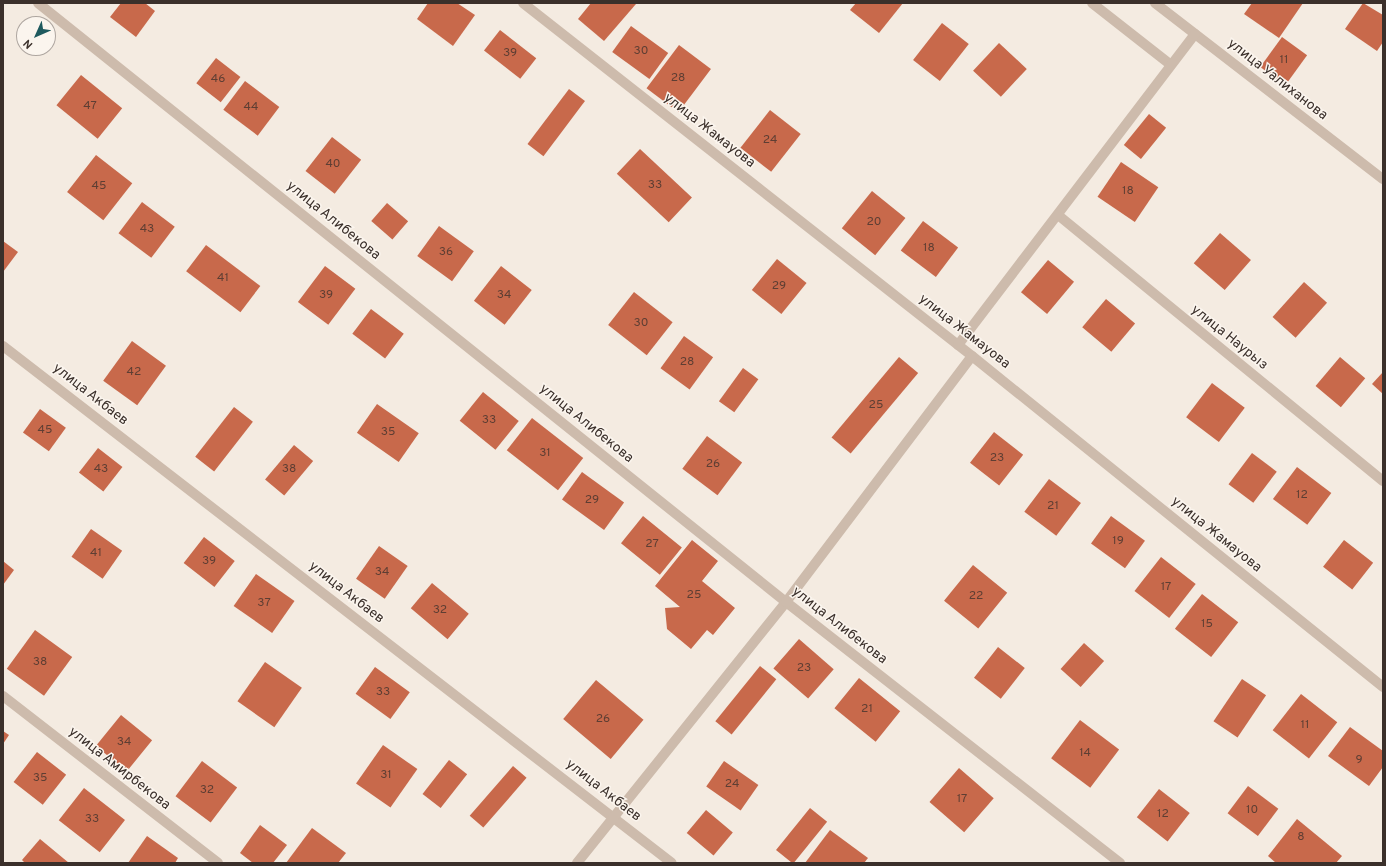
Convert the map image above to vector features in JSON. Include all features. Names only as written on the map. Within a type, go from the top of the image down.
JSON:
[{"type":"street","name":"улица Алибекова","points":[[38,3],[786,602],[1120,863]]},
{"type":"street","name":"улица Жамауова","points":[[523,3],[972,356],[1383,687]]},
{"type":"street","points":[[1092,3],[1171,65]]},
{"type":"street","name":"улица Уалиханова","points":[[1155,3],[1383,179]]},
{"type":"street","points":[[958,345],[1195,34]]},
{"type":"street","name":"улица Наурыз","points":[[1058,215],[1383,481]]},
{"type":"street","name":"улица Акбаев","points":[[3,346],[614,816],[672,863]]},
{"type":"street","points":[[577,863],[786,602],[972,356]]},
{"type":"street","name":"улица Амирбекова","points":[[3,696],[218,863]]},
{"type":"building","points":[[121,3],[145,3],[155,11],[136,37],[110,17]]},
{"type":"building","points":[[428,3],[457,3],[475,15],[453,46],[417,19]]},
{"type":"building","points":[[591,3],[636,4],[604,41],[578,19]]},
{"type":"building","points":[[856,3],[903,3],[879,33],[850,10]]},
{"type":"building","points":[[1252,3],[1303,3],[1279,38],[1244,14]]},
{"type":"building","points":[[1363,3],[1383,15],[1383,42],[1377,51],[1345,29]]},
{"type":"building","points":[[942,23],[969,44],[940,81],[913,60]]},
{"type":"building","points":[[631,26],[668,53],[649,79],[612,52]]},
{"type":"building","points":[[500,30],[536,58],[520,79],[484,50]]},
{"type":"building","points":[[1282,37],[1307,55],[1285,85],[1260,67]]},
{"type":"building","points":[[999,43],[1027,69],[1001,97],[973,71]]},
{"type":"building","points":[[679,45],[711,69],[678,112],[647,88]]},
{"type":"building","points":[[216,58],[240,77],[221,102],[196,83]]},
{"type":"building","points":[[81,75],[122,108],[98,139],[56,105]]},
{"type":"building","points":[[245,81],[279,107],[258,136],[223,110]]},
{"type":"building","points":[[569,89],[585,101],[543,156],[527,144]]},
{"type":"building","points":[[770,110],[801,134],[771,172],[740,148]]},
{"type":"building","points":[[1149,114],[1166,128],[1141,159],[1124,145]]},
{"type":"building","points":[[332,137],[361,160],[335,194],[306,171]]},
{"type":"building","points":[[640,149],[692,197],[669,222],[617,174]]},
{"type":"building","points":[[96,155],[132,183],[103,220],[67,192]]},
{"type":"building","points":[[1121,162],[1158,187],[1135,222],[1098,197]]},
{"type":"building","points":[[872,191],[905,218],[875,255],[842,228]]},
{"type":"building","points":[[142,202],[175,227],[151,258],[119,233]]},
{"type":"building","points":[[387,203],[408,221],[392,239],[371,221]]},
{"type":"building","points":[[923,221],[958,247],[936,277],[901,251]]},
{"type":"building","points":[[439,226],[474,251],[452,281],[417,256]]},
{"type":"building","points":[[1220,233],[1251,260],[1225,290],[1194,263]]},
{"type":"building","points":[[3,241],[18,252],[3,272]]},
{"type":"building","points":[[206,245],[260,286],[240,312],[186,271]]},
{"type":"building","points":[[777,259],[807,283],[781,314],[752,290]]},
{"type":"building","points":[[1048,260],[1074,282],[1047,314],[1021,292]]},
{"type":"building","points":[[325,266],[355,289],[328,325],[298,302]]},
{"type":"building","points":[[501,266],[532,290],[505,325],[474,301]]},
{"type":"building","points":[[1304,282],[1327,303],[1296,338],[1273,317]]},
{"type":"building","points":[[634,292],[673,322],[647,355],[608,325]]},
{"type":"building","points":[[1106,299],[1135,323],[1111,352],[1082,327]]},
{"type":"building","points":[[371,309],[404,334],[385,358],[352,334]]},
{"type":"building","points":[[684,336],[713,357],[690,390],[660,368]]},
{"type":"building","points":[[132,341],[166,366],[137,405],[103,381]]},
{"type":"building","points":[[899,357],[918,373],[851,454],[832,437]]},
{"type":"building","points":[[1340,357],[1365,378],[1341,407],[1316,386]]},
{"type":"building","points":[[743,368],[758,379],[734,412],[719,401]]},
{"type":"building","points":[[1383,372],[1383,394],[1372,384]]},
{"type":"building","points":[[1212,383],[1245,408],[1219,442],[1186,417]]},
{"type":"building","points":[[483,392],[519,421],[495,450],[460,421]]},
{"type":"building","points":[[377,404],[419,433],[399,462],[357,433]]},
{"type":"building","points":[[234,407],[253,422],[214,471],[195,457]]},
{"type":"building","points":[[40,409],[66,428],[49,451],[23,432]]},
{"type":"building","points":[[532,418],[583,458],[558,490],[507,450]]},
{"type":"building","points":[[994,432],[1023,455],[999,486],[970,463]]},
{"type":"building","points":[[707,436],[742,462],[717,495],[682,469]]},
{"type":"building","points":[[294,445],[313,461],[284,496],[265,479]]},
{"type":"building","points":[[98,448],[122,467],[103,492],[79,472]]},
{"type":"building","points":[[1252,453],[1277,472],[1253,503],[1229,484]]},
{"type":"building","points":[[1297,467],[1331,493],[1307,525],[1273,499]]},
{"type":"building","points":[[582,472],[624,503],[604,530],[562,500]]},
{"type":"building","points":[[1049,479],[1081,503],[1056,536],[1024,512]]},
{"type":"building","points":[[643,516],[682,547],[660,575],[621,543]]},
{"type":"building","points":[[1111,516],[1145,541],[1125,568],[1091,544]]},
{"type":"building","points":[[91,529],[122,551],[103,579],[71,557]]},
{"type":"building","points":[[204,537],[235,561],[214,587],[184,563]]},
{"type":"building","points":[[692,540],[718,561],[702,581],[735,608],[713,635],[707,630],[691,649],[667,629],[665,608],[680,607],[655,586]]},
{"type":"building","points":[[1344,540],[1373,563],[1352,590],[1323,567]]},
{"type":"building","points":[[379,546],[408,566],[385,599],[356,579]]},
{"type":"building","points":[[1161,557],[1196,584],[1169,618],[1135,591]]},
{"type":"building","points":[[3,561],[14,570],[3,585]]},
{"type":"building","points":[[973,565],[1007,593],[978,628],[944,601]]},
{"type":"building","points":[[256,574],[295,601],[272,633],[234,606]]},
{"type":"building","points":[[432,583],[469,614],[448,639],[411,608]]},
{"type":"building","points":[[1202,594],[1238,622],[1211,657],[1175,629]]},
{"type":"building","points":[[35,630],[72,657],[44,696],[7,669]]},
{"type":"building","points":[[799,639],[834,669],[808,699],[773,668]]},
{"type":"building","points":[[1084,643],[1104,661],[1081,687],[1061,669]]},
{"type":"building","points":[[998,647],[1025,668],[1001,699],[974,678]]},
{"type":"building","points":[[265,662],[302,688],[274,727],[237,701]]},
{"type":"building","points":[[760,666],[776,679],[732,734],[715,721]]},
{"type":"building","points":[[375,667],[410,692],[390,719],[356,694]]},
{"type":"building","points":[[859,678],[900,711],[876,742],[834,708]]},
{"type":"building","points":[[1242,679],[1266,695],[1238,737],[1213,721]]},
{"type":"building","points":[[596,680],[643,720],[611,759],[563,719]]},
{"type":"building","points":[[1301,694],[1337,722],[1309,759],[1273,730]]},
{"type":"building","points":[[121,715],[152,740],[127,771],[96,746]]},
{"type":"building","points":[[1080,720],[1119,749],[1090,788],[1051,758]]},
{"type":"building","points":[[1350,727],[1383,751],[1383,767],[1369,786],[1328,756]]},
{"type":"building","points":[[3,731],[9,735],[3,744]]},
{"type":"building","points":[[383,745],[417,769],[390,808],[356,784]]},
{"type":"building","points":[[37,752],[66,775],[43,805],[14,782]]},
{"type":"building","points":[[449,760],[467,774],[441,808],[423,794]]},
{"type":"building","points":[[202,761],[237,787],[211,823],[176,796]]},
{"type":"building","points":[[724,761],[758,785],[741,810],[706,786]]},
{"type":"building","points":[[513,766],[527,778],[483,828],[470,816]]},
{"type":"building","points":[[959,768],[994,798],[964,832],[929,802]]},
{"type":"building","points":[[1248,786],[1278,809],[1258,836],[1228,813]]},
{"type":"building","points":[[84,788],[125,820],[100,852],[59,820]]},
{"type":"building","points":[[1159,789],[1190,813],[1168,841],[1137,817]]},
{"type":"building","points":[[810,808],[827,822],[794,863],[776,850]]},
{"type":"building","points":[[706,810],[733,832],[714,855],[687,833]]},
{"type":"building","points":[[1297,819],[1342,856],[1336,863],[1276,863],[1268,856]]},
{"type":"building","points":[[260,825],[287,845],[273,863],[253,863],[240,853]]},
{"type":"building","points":[[312,828],[346,853],[338,863],[286,863]]},
{"type":"building","points":[[830,830],[868,858],[864,863],[805,863]]},
{"type":"building","points":[[147,836],[178,858],[175,863],[128,863]]},
{"type":"building","points":[[40,839],[69,863],[25,863],[22,860]]}]
